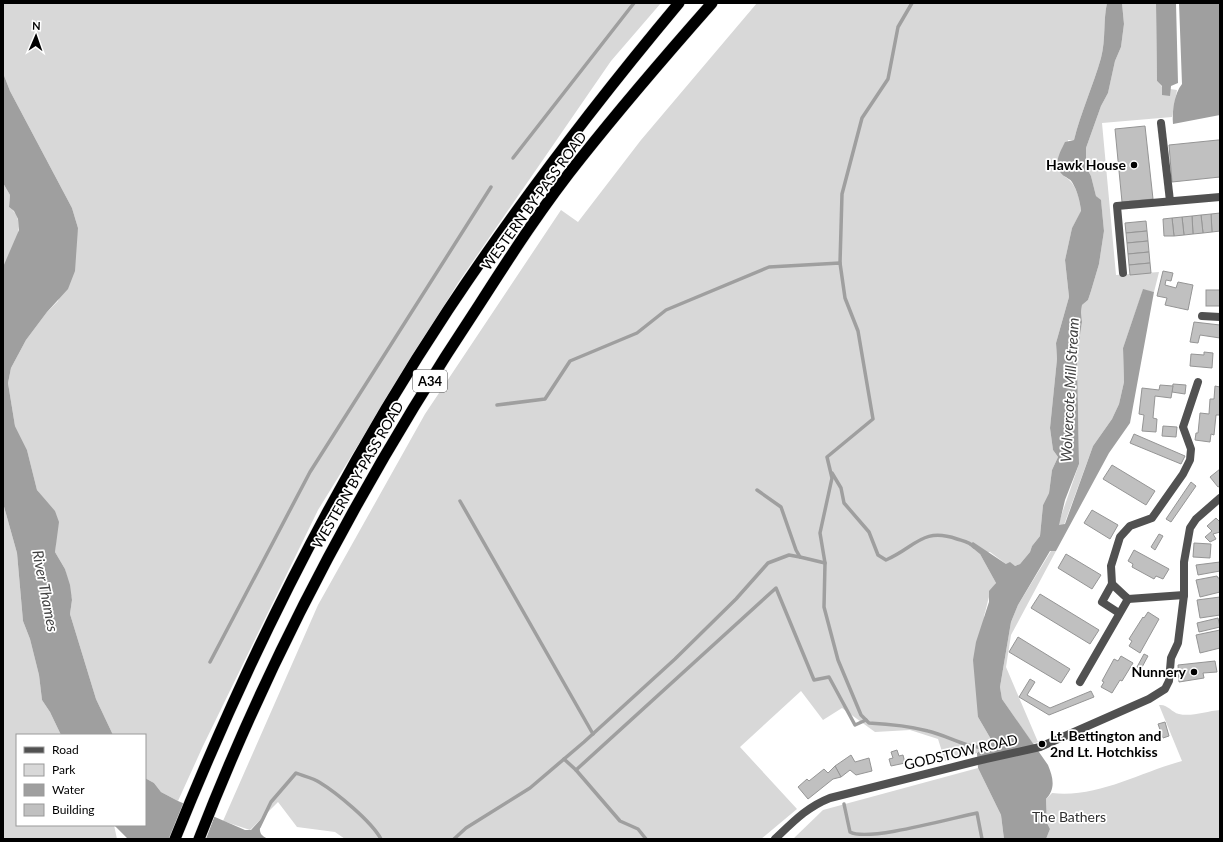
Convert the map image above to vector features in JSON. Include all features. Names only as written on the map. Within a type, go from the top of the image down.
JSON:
[{"type":"highway","name":"WESTERN BY-PASS ROAD","points":[[176,839],[194,792],[254,657],[306,551],[408,374],[448,310],[560,150],[679,3]]},
{"type":"highway","name":"WESTERN BY-PASS ROAD","points":[[199,839],[214,800],[275,663],[362,494],[434,373],[516,248],[579,160],[712,3]]},
{"type":"street","points":[[1161,123],[1170,201]]},
{"type":"street","points":[[1123,273],[1117,206],[1220,197]]},
{"type":"street","points":[[1202,316],[1220,318]]},
{"type":"street","points":[[1119,613],[1102,602],[1112,584],[1111,566],[1120,537],[1130,526],[1152,518],[1183,474],[1190,460],[1191,449],[1183,427],[1198,382]]},
{"type":"street","name":"GODSTOW ROAD","points":[[775,839],[810,808],[830,798],[977,761],[1040,747],[1149,699],[1165,690],[1169,681],[1171,658],[1180,632],[1184,595],[1184,562],[1190,528],[1196,519],[1220,498]]},
{"type":"street","points":[[1112,584],[1128,599],[1184,595]]},
{"type":"street","points":[[1080,682],[1128,599]]},
{"type":"green space","points":[[3,3],[661,3],[611,61],[458,283],[318,510],[203,746],[178,801],[161,792],[154,783],[146,779],[146,734],[113,734],[96,699],[70,614],[72,600],[65,569],[55,552],[56,539],[44,499],[37,490],[27,450],[15,426],[8,383],[11,368],[26,340],[47,312],[58,301],[78,228],[72,208],[10,91],[3,73]]},
{"type":"green space","points":[[757,3],[1107,3],[1101,58],[1074,140],[1068,140],[1064,176],[1072,183],[1077,191],[1081,212],[1072,228],[1065,260],[1069,297],[1056,343],[1057,359],[1050,428],[1053,450],[1058,457],[1052,470],[1049,493],[1043,505],[1040,536],[1020,564],[1015,566],[1006,564],[990,552],[980,554],[996,583],[990,595],[984,616],[978,717],[992,741],[977,753],[945,761],[938,739],[910,730],[875,732],[842,708],[823,720],[801,691],[740,747],[797,809],[761,839],[345,839],[335,832],[297,827],[278,802],[250,830],[223,821],[318,605],[425,414],[561,210],[578,222],[641,140]]},
{"type":"green space","points":[[1122,3],[1156,3],[1157,81],[1170,96],[1170,89],[1177,90],[1172,117],[1102,123],[1116,275],[1159,272],[1154,292],[1143,290],[1123,348],[1124,382],[1119,404],[1112,419],[1093,446],[1064,525],[1058,525],[1079,464],[1077,355],[1082,322],[1081,312],[1082,305],[1088,300],[1099,264],[1104,231],[1101,201],[1096,196],[1091,176],[1086,167],[1086,148],[1101,106],[1108,93],[1115,61],[1121,47],[1124,24]]},
{"type":"green space","points":[[3,183],[10,195],[9,207],[15,213],[19,228],[14,244],[3,267]]},
{"type":"green space","points":[[3,503],[17,553],[23,621],[30,639],[39,675],[42,700],[50,712],[61,734],[16,734],[16,826],[114,826],[117,839],[3,839]]},
{"type":"green space","points":[[1051,551],[1056,551],[1011,635],[1006,667],[1038,742],[1033,744],[1002,699],[1000,687],[1011,622],[1018,605]]},
{"type":"green space","name":"The Bathers","points":[[1159,705],[1165,706],[1176,713],[1184,715],[1220,710],[1220,839],[1046,839],[1050,829],[1047,823],[1046,799],[1052,793],[1069,794],[1086,792],[1118,783],[1182,761]]},
{"type":"green space","points":[[978,768],[1001,815],[1004,839],[793,839],[823,810]]},
{"type":"water","name":"Wolvercote Mill Stream","points":[[1107,3],[1122,3],[1124,24],[1121,47],[1115,61],[1108,93],[1101,106],[1086,148],[1086,167],[1091,176],[1096,196],[1101,200],[1104,231],[1099,264],[1091,291],[1088,300],[1082,305],[1082,322],[1077,355],[1079,464],[1065,500],[1059,525],[1065,524],[1093,446],[1112,419],[1119,404],[1124,382],[1123,348],[1143,289],[1154,292],[1130,423],[1109,453],[1056,551],[1050,551],[1018,605],[1011,622],[1000,687],[1002,699],[1048,765],[1053,783],[1051,791],[1046,799],[1047,823],[1050,829],[1046,839],[1004,839],[1001,815],[978,768],[977,753],[992,741],[978,717],[973,660],[976,642],[989,602],[989,591],[996,583],[980,554],[969,545],[973,542],[1006,564],[1010,562],[1015,566],[1020,564],[1030,552],[1032,546],[1040,536],[1043,505],[1049,493],[1052,470],[1058,457],[1053,450],[1050,428],[1057,359],[1056,343],[1069,297],[1065,260],[1072,228],[1081,211],[1075,188],[1071,181],[1060,172],[1057,164],[1065,142],[1074,140],[1098,68],[1103,51]]},
{"type":"water","points":[[1156,3],[1176,3],[1178,83],[1171,86],[1170,96],[1162,95],[1162,86],[1157,81]]},
{"type":"water","points":[[1179,3],[1220,3],[1220,115],[1173,124],[1174,103],[1179,88],[1182,84]]},
{"type":"water","name":"River Thames","points":[[3,73],[10,91],[72,208],[78,228],[75,271],[68,289],[47,312],[26,340],[11,368],[8,383],[15,426],[27,450],[37,490],[55,511],[59,522],[55,552],[65,569],[70,585],[72,600],[70,614],[96,699],[113,734],[61,734],[50,712],[42,700],[39,675],[30,639],[23,621],[17,553],[3,503],[3,267],[19,230],[18,219],[14,211],[9,207],[10,195],[3,183]]},
{"type":"water","points":[[146,779],[154,783],[161,792],[178,801],[245,830],[251,830],[261,819],[261,833],[268,839],[128,839],[115,826],[146,826]]},
{"type":"pier","points":[[185,802],[215,815],[206,839],[171,839]]},
{"type":"building","name":"Hawk House","points":[[1145,126],[1153,199],[1122,202],[1115,129]]},
{"type":"building","points":[[1220,140],[1220,177],[1172,182],[1169,145]]},
{"type":"building","points":[[1220,213],[1220,231],[1212,232],[1211,214]]},
{"type":"building","points":[[1211,214],[1212,232],[1203,233],[1201,215]]},
{"type":"building","points":[[1201,215],[1203,233],[1193,234],[1192,216]]},
{"type":"building","points":[[1192,216],[1193,234],[1184,235],[1182,217]]},
{"type":"building","points":[[1182,217],[1184,235],[1174,236],[1172,218]]},
{"type":"building","points":[[1172,218],[1174,236],[1164,236],[1163,219]]},
{"type":"building","points":[[1146,221],[1147,231],[1126,233],[1125,223]]},
{"type":"building","points":[[1147,231],[1148,241],[1127,243],[1126,233]]},
{"type":"building","points":[[1148,241],[1149,252],[1128,254],[1127,243]]},
{"type":"building","points":[[1149,252],[1150,263],[1129,265],[1128,254]]},
{"type":"building","points":[[1150,263],[1151,273],[1130,275],[1129,265]]},
{"type":"building","points":[[1163,271],[1173,273],[1171,281],[1166,280],[1165,285],[1176,288],[1178,282],[1193,285],[1188,310],[1165,305],[1167,298],[1157,296]]},
{"type":"building","points":[[1206,290],[1220,290],[1220,306],[1206,306]]},
{"type":"building","points":[[1194,322],[1220,325],[1220,338],[1200,335],[1198,343],[1190,342]]},
{"type":"building","points":[[1204,352],[1213,353],[1212,368],[1190,366],[1191,354],[1204,355]]},
{"type":"building","points":[[1173,384],[1186,385],[1185,394],[1172,392]]},
{"type":"building","points":[[1160,385],[1173,386],[1171,398],[1155,396],[1153,418],[1157,419],[1156,432],[1142,431],[1144,415],[1139,414],[1142,388],[1159,390]]},
{"type":"building","points":[[1215,386],[1220,387],[1220,415],[1216,415],[1214,435],[1211,434],[1210,442],[1195,440],[1196,433],[1198,433],[1200,413],[1209,414],[1210,399],[1214,399]]},
{"type":"building","points":[[1163,426],[1177,427],[1176,437],[1162,436]]},
{"type":"building","points":[[1134,434],[1185,456],[1181,464],[1130,443]]},
{"type":"building","points":[[1112,465],[1155,491],[1146,505],[1103,479]]},
{"type":"building","points":[[1220,469],[1220,486],[1218,487],[1210,477]]},
{"type":"building","points":[[1191,482],[1196,486],[1171,522],[1166,519]]},
{"type":"building","points":[[1092,510],[1118,525],[1110,539],[1084,523]]},
{"type":"building","points":[[1216,518],[1220,522],[1220,532],[1213,534],[1216,539],[1210,542],[1205,537],[1212,531],[1207,526]]},
{"type":"building","points":[[1159,534],[1163,536],[1155,550],[1151,547]]},
{"type":"building","points":[[1194,543],[1211,544],[1210,558],[1193,557]]},
{"type":"building","points":[[1134,550],[1169,569],[1163,579],[1156,576],[1154,579],[1132,567],[1133,564],[1128,561]]},
{"type":"building","points":[[1066,554],[1101,575],[1092,589],[1058,568]]},
{"type":"building","points":[[1220,562],[1220,571],[1198,575],[1196,565]]},
{"type":"building","points":[[1217,576],[1220,578],[1220,592],[1200,597],[1196,580]]},
{"type":"building","points":[[1040,594],[1099,630],[1090,644],[1031,608]]},
{"type":"building","points":[[1220,597],[1220,615],[1200,618],[1197,600]]},
{"type":"building","points":[[1148,612],[1159,619],[1140,653],[1129,646],[1132,641],[1129,639],[1143,617],[1144,618]]},
{"type":"building","points":[[1218,618],[1220,627],[1199,632],[1197,623]]},
{"type":"building","points":[[1220,630],[1220,648],[1200,653],[1196,635]]},
{"type":"building","points":[[1018,637],[1070,669],[1061,683],[1009,652]]},
{"type":"building","points":[[1144,654],[1148,656],[1141,669],[1137,667]]},
{"type":"building","points":[[1121,656],[1133,663],[1122,681],[1120,680],[1112,693],[1101,687],[1104,682],[1102,681],[1114,659],[1118,661]]},
{"type":"building","name":"Nunnery","points":[[1215,661],[1217,672],[1203,673],[1204,678],[1179,682],[1178,665]]},
{"type":"building","points":[[1030,679],[1035,682],[1027,695],[1050,708],[1091,691],[1094,697],[1049,715],[1019,697]]},
{"type":"building","points":[[1165,722],[1169,736],[1163,738],[1158,724]]},
{"type":"building","points":[[897,750],[899,756],[903,755],[905,763],[891,766],[889,759],[893,758],[891,752]]},
{"type":"building","points":[[851,755],[855,762],[869,758],[872,771],[856,775],[850,770],[841,777],[835,766]]},
{"type":"building","points":[[835,766],[841,777],[833,779],[808,799],[798,787],[807,779],[809,781],[824,769],[828,773]]},
{"type":"waterway","points":[[513,158],[634,3]]},
{"type":"waterway","points":[[840,263],[842,194],[862,118],[888,79],[898,27],[912,3]]},
{"type":"waterway","points":[[210,662],[310,472],[491,187]]},
{"type":"waterway","points":[[497,405],[545,399],[570,361],[637,333],[666,310],[769,267],[840,263],[845,298],[858,331],[873,419],[827,457],[832,478],[820,533],[825,563],[824,607],[838,660],[861,715],[869,723],[921,729],[965,744],[987,748]]},
{"type":"waterway","points":[[832,473],[841,488],[844,503],[869,532],[878,555],[886,560],[920,540],[935,535],[957,539],[974,547]]},
{"type":"waterway","points":[[757,490],[781,507],[796,550],[800,557],[825,563]]},
{"type":"waterway","points":[[460,501],[593,734]]},
{"type":"waterway","points":[[454,839],[466,828],[530,788],[584,742],[675,659],[736,599],[768,563],[789,555],[800,557]]},
{"type":"waterway","points":[[576,770],[776,588],[814,680],[829,677],[855,725],[866,720]]},
{"type":"waterway","points":[[564,759],[576,770],[620,821],[638,829],[646,839]]},
{"type":"waterway","points":[[259,827],[271,802],[296,773],[317,781],[335,793],[362,816],[381,839]]},
{"type":"waterway","points":[[844,804],[850,832],[860,834],[892,832],[977,813],[982,839]]},
{"type":"place","name":"Hawk House","points":[[1134,165]]},
{"type":"place","name":"Nunnery","points":[[1194,672]]},
{"type":"place","name":"Lt. Bettington and 2nd Lt. Hotchkiss","points":[[1042,744]]}]
